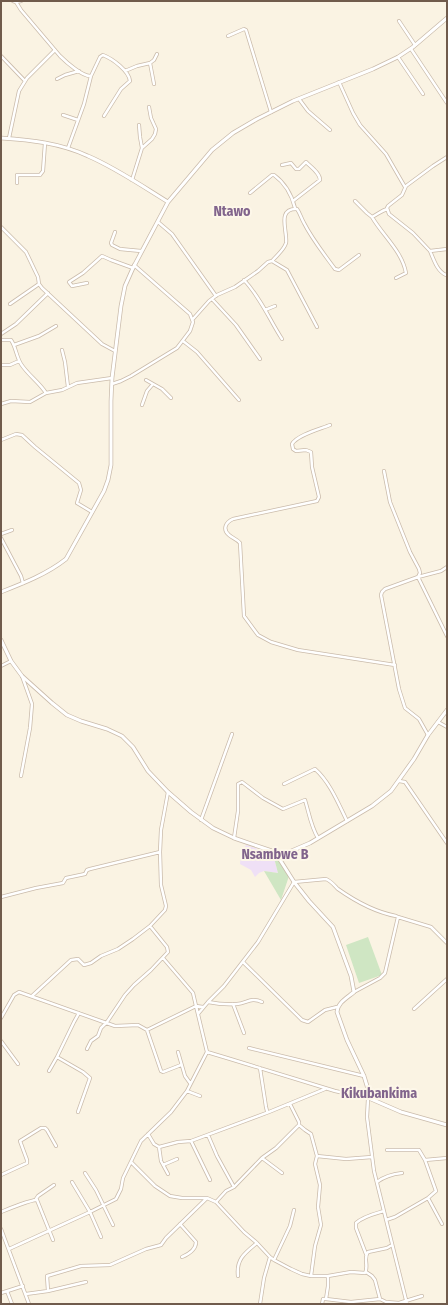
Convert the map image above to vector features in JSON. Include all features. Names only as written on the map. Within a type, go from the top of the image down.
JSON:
[{"type":"street","points":[[22,1],[15,2],[66,62],[86,76],[91,76]]},
{"type":"street","points":[[1,592],[57,567],[66,559],[104,491],[110,472],[112,378],[125,286],[141,251],[168,202],[212,150],[222,142],[257,119],[271,112],[398,57],[447,18]]},
{"type":"street","points":[[399,21],[415,45]]},
{"type":"street","points":[[228,36],[244,29],[246,30],[271,112]]},
{"type":"street","points":[[411,48],[447,103]]},
{"type":"street","points":[[10,138],[17,98],[27,78],[55,50]]},
{"type":"street","points":[[125,71],[150,63],[154,60],[157,54]]},
{"type":"street","points":[[68,148],[91,76],[100,57],[103,55],[119,65],[130,78],[130,81],[121,89],[104,116]]},
{"type":"street","points":[[1,56],[25,82]]},
{"type":"street","points":[[398,57],[423,94]]},
{"type":"street","points":[[150,63],[154,84]]},
{"type":"street","points":[[57,79],[80,71]]},
{"type":"street","points":[[339,82],[360,125],[386,154],[405,187]]},
{"type":"street","points":[[299,99],[308,111],[330,130]]},
{"type":"street","points":[[142,148],[152,139],[156,129],[150,118],[149,107]]},
{"type":"street","points":[[63,115],[78,120]]},
{"type":"street","points":[[132,180],[142,148],[139,125]]},
{"type":"street","points":[[1,138],[46,142],[88,155],[168,202]]},
{"type":"street","points":[[17,183],[17,175],[42,174],[46,142]]},
{"type":"street","points":[[372,217],[377,215],[380,211],[387,209],[388,206],[402,195],[405,187],[447,157]]},
{"type":"street","points":[[282,165],[290,163],[296,169],[299,169],[306,162],[320,178],[320,180],[293,201]]},
{"type":"street","points":[[250,193],[273,174],[283,184],[303,222],[335,269],[339,270],[359,255]]},
{"type":"street","points":[[355,201],[367,214],[372,217],[397,250],[406,273],[396,278]]},
{"type":"street","points":[[193,319],[216,296],[258,271],[268,262],[272,261],[285,245],[284,218],[286,213],[295,208]]},
{"type":"street","points":[[387,209],[389,214],[413,233],[430,251],[438,268],[442,273],[446,274]]},
{"type":"street","points":[[157,221],[172,234],[216,296]]},
{"type":"street","points":[[1,227],[26,252],[38,278],[39,284],[102,344],[115,351]]},
{"type":"street","points":[[115,232],[111,243],[112,245],[120,249],[141,251]]},
{"type":"street","points":[[430,251],[447,249]]},
{"type":"street","points":[[87,283],[72,286],[69,282],[83,273],[102,256],[134,266],[190,314],[193,319],[193,325],[190,331],[177,348],[131,376],[112,384]]},
{"type":"street","points":[[272,261],[287,270],[317,327]]},
{"type":"street","points":[[244,280],[256,294],[282,339]]},
{"type":"street","points":[[10,304],[39,284]]},
{"type":"street","points":[[1,334],[16,324],[48,293]]},
{"type":"street","points":[[212,299],[236,325],[260,359]]},
{"type":"street","points":[[265,310],[275,306]]},
{"type":"street","points":[[14,345],[39,336],[56,326]]},
{"type":"street","points":[[1,340],[9,340],[14,345],[19,361],[24,369],[42,386],[46,393]]},
{"type":"street","points":[[183,341],[197,352],[239,400]]},
{"type":"street","points":[[62,350],[68,387]]},
{"type":"street","points":[[1,365],[10,365],[19,361]]},
{"type":"street","points":[[1,404],[11,401],[30,402],[46,393],[62,390],[77,383],[112,378]]},
{"type":"street","points":[[146,380],[162,389],[171,398]]},
{"type":"street","points":[[142,405],[147,391],[153,384]]},
{"type":"street","points":[[330,425],[292,442],[293,449],[296,451],[306,450],[311,452],[312,467],[319,497],[317,501],[233,519],[226,523],[226,532],[239,541],[240,545],[244,616],[258,635],[271,642],[298,650],[395,665]]},
{"type":"street","points":[[1,440],[16,434],[22,435],[79,483],[81,490],[77,503],[92,512]]},
{"type":"street","points":[[384,471],[390,502],[410,552],[419,569],[420,573],[418,577],[447,636]]},
{"type":"street","points":[[1,534],[12,530]]},
{"type":"street","points":[[1,538],[21,576],[23,583]]},
{"type":"street","points":[[428,735],[419,719],[405,708],[403,704],[381,600],[382,592],[385,589],[447,568]]},
{"type":"street","points":[[1,640],[11,661],[22,676],[67,715],[122,736],[133,747],[148,771],[168,792],[201,820],[213,828],[234,838],[275,852],[283,853],[300,848],[347,822],[372,806],[391,791],[428,735],[447,710]]},
{"type":"street","points":[[1,666],[11,661]]},
{"type":"street","points":[[21,776],[30,728],[32,704],[22,676]]},
{"type":"street","points":[[438,722],[447,727]]},
{"type":"street","points":[[201,820],[232,734]]},
{"type":"street","points":[[284,784],[316,769],[333,794],[347,822]]},
{"type":"street","points":[[399,781],[405,782],[447,843]]},
{"type":"street","points":[[234,838],[238,811],[238,784],[242,782],[263,798],[283,809],[305,800],[312,821],[312,827],[318,838]]},
{"type":"street","points":[[32,996],[71,960],[78,959],[84,964],[92,963],[101,956],[118,949],[150,926],[165,910],[166,906],[161,885],[160,852],[161,830],[168,792]]},
{"type":"street","points":[[1,897],[63,883],[66,878],[84,874],[86,870],[160,852]]},
{"type":"street","points":[[275,852],[294,882],[333,927],[351,976],[354,992]]},
{"type":"street","points":[[294,882],[326,878],[338,888],[364,905],[398,918],[430,927],[447,943]]},
{"type":"street","points":[[198,1014],[224,986],[258,942],[294,882]]},
{"type":"street","points":[[398,918],[385,973],[380,978],[354,992],[340,1002],[337,1007],[337,1012],[342,1028],[364,1076],[370,1099],[367,1116],[372,1157],[406,1302]]},
{"type":"street","points":[[87,1049],[91,1041],[98,1036],[101,1028],[107,1022],[125,995],[168,952],[169,949],[150,926]]},
{"type":"street","points":[[9,1249],[116,1199],[119,1195],[121,1183],[130,1162],[141,1141],[171,1112],[186,1091],[207,1052],[193,993],[163,958]]},
{"type":"street","points":[[243,962],[302,1020],[308,1022],[325,1010],[337,1007]]},
{"type":"street","points":[[414,1009],[447,979]]},
{"type":"street","points":[[1,1018],[16,993],[19,992],[119,1027],[138,1025],[147,1030],[161,1071],[163,1072],[181,1066]]},
{"type":"street","points":[[208,1002],[220,1005],[233,1004],[255,999],[262,1002]]},
{"type":"street","points":[[233,1004],[244,1033]]},
{"type":"street","points":[[147,1030],[196,1006],[203,1007]]},
{"type":"street","points":[[49,1071],[80,1013]]},
{"type":"street","points":[[1,1041],[18,1064]]},
{"type":"street","points":[[249,1048],[364,1076]]},
{"type":"street","points":[[178,1052],[181,1066],[187,1080],[190,1083]]},
{"type":"street","points":[[207,1052],[325,1089],[370,1099],[401,1112],[447,1125]]},
{"type":"street","points":[[57,1057],[82,1070],[90,1078],[78,1112]]},
{"type":"street","points":[[260,1068],[266,1107],[267,1111],[269,1112]]},
{"type":"street","points":[[148,1134],[154,1144],[159,1147],[178,1142],[192,1141],[290,1104],[325,1089]]},
{"type":"street","points":[[186,1091],[200,1096]]},
{"type":"street","points":[[290,1104],[300,1122],[299,1125],[311,1134],[317,1156],[315,1160],[320,1185],[318,1207],[321,1225],[315,1246],[312,1276]]},
{"type":"street","points":[[216,1202],[226,1191],[234,1187],[262,1158],[276,1148],[299,1125]]},
{"type":"street","points":[[1,1175],[27,1162],[20,1141],[41,1128],[45,1128],[47,1130],[56,1146]]},
{"type":"street","points":[[208,1134],[234,1187]]},
{"type":"street","points":[[192,1141],[210,1180]]},
{"type":"street","points":[[159,1147],[163,1165],[168,1174]]},
{"type":"street","points":[[386,1220],[395,1217],[428,1198],[436,1191],[425,1160],[419,1150],[387,1150]]},
{"type":"street","points":[[317,1156],[346,1159],[372,1157]]},
{"type":"street","points":[[262,1158],[282,1173]]},
{"type":"street","points":[[425,1160],[447,1158]]},
{"type":"street","points":[[163,1165],[177,1159]]},
{"type":"street","points":[[130,1162],[155,1186],[170,1196],[182,1198],[207,1198],[216,1202],[270,1257],[302,1274],[312,1276],[328,1276],[351,1272],[366,1272],[375,1280],[380,1299]]},
{"type":"street","points":[[85,1173],[96,1190],[113,1225]]},
{"type":"street","points":[[377,1182],[394,1173],[402,1173]]},
{"type":"street","points":[[72,1182],[90,1212],[101,1237]]},
{"type":"street","points":[[1,1212],[36,1199],[54,1185]]},
{"type":"street","points":[[48,1290],[47,1276],[82,1266],[110,1265],[146,1249],[161,1245],[166,1238],[207,1198]]},
{"type":"street","points":[[428,1198],[442,1224]]},
{"type":"street","points":[[36,1199],[39,1202],[53,1240]]},
{"type":"street","points":[[274,1260],[290,1226],[294,1210]]},
{"type":"street","points":[[366,1272],[366,1254],[356,1228],[356,1223],[368,1216],[384,1211]]},
{"type":"street","points":[[180,1224],[196,1242],[193,1250],[182,1257]]},
{"type":"street","points":[[1,1229],[29,1304]]},
{"type":"street","points":[[238,1276],[237,1266],[244,1254],[257,1243]]},
{"type":"street","points":[[366,1254],[371,1250],[387,1248],[392,1245]]},
{"type":"street","points":[[260,1304],[264,1278],[270,1257]]},
{"type":"street","points":[[322,1304],[323,1299],[326,1299],[328,1276]]},
{"type":"street","points":[[26,1294],[86,1282]]},
{"type":"street","points":[[1,1293],[23,1286]]},
{"type":"street","points":[[7,1291],[12,1304]]},
{"type":"street","points":[[326,1299],[352,1302],[380,1299],[386,1303],[399,1303],[422,1296]]},
{"type":"shaded area","points":[[246,845],[273,854],[278,873],[264,871],[255,877],[251,870],[240,864],[241,855]]},
{"type":"green space","points":[[273,854],[276,855],[289,876],[281,900],[264,871],[278,873]]},
{"type":"green space","points":[[368,937],[382,975],[359,983],[346,945]]},
{"type":"district","name":"Ntawo","points":[[232,211]]},
{"type":"district","name":"Nsambwe B","points":[[275,854]]},
{"type":"district","name":"Kikubankima","points":[[379,1093]]}]
